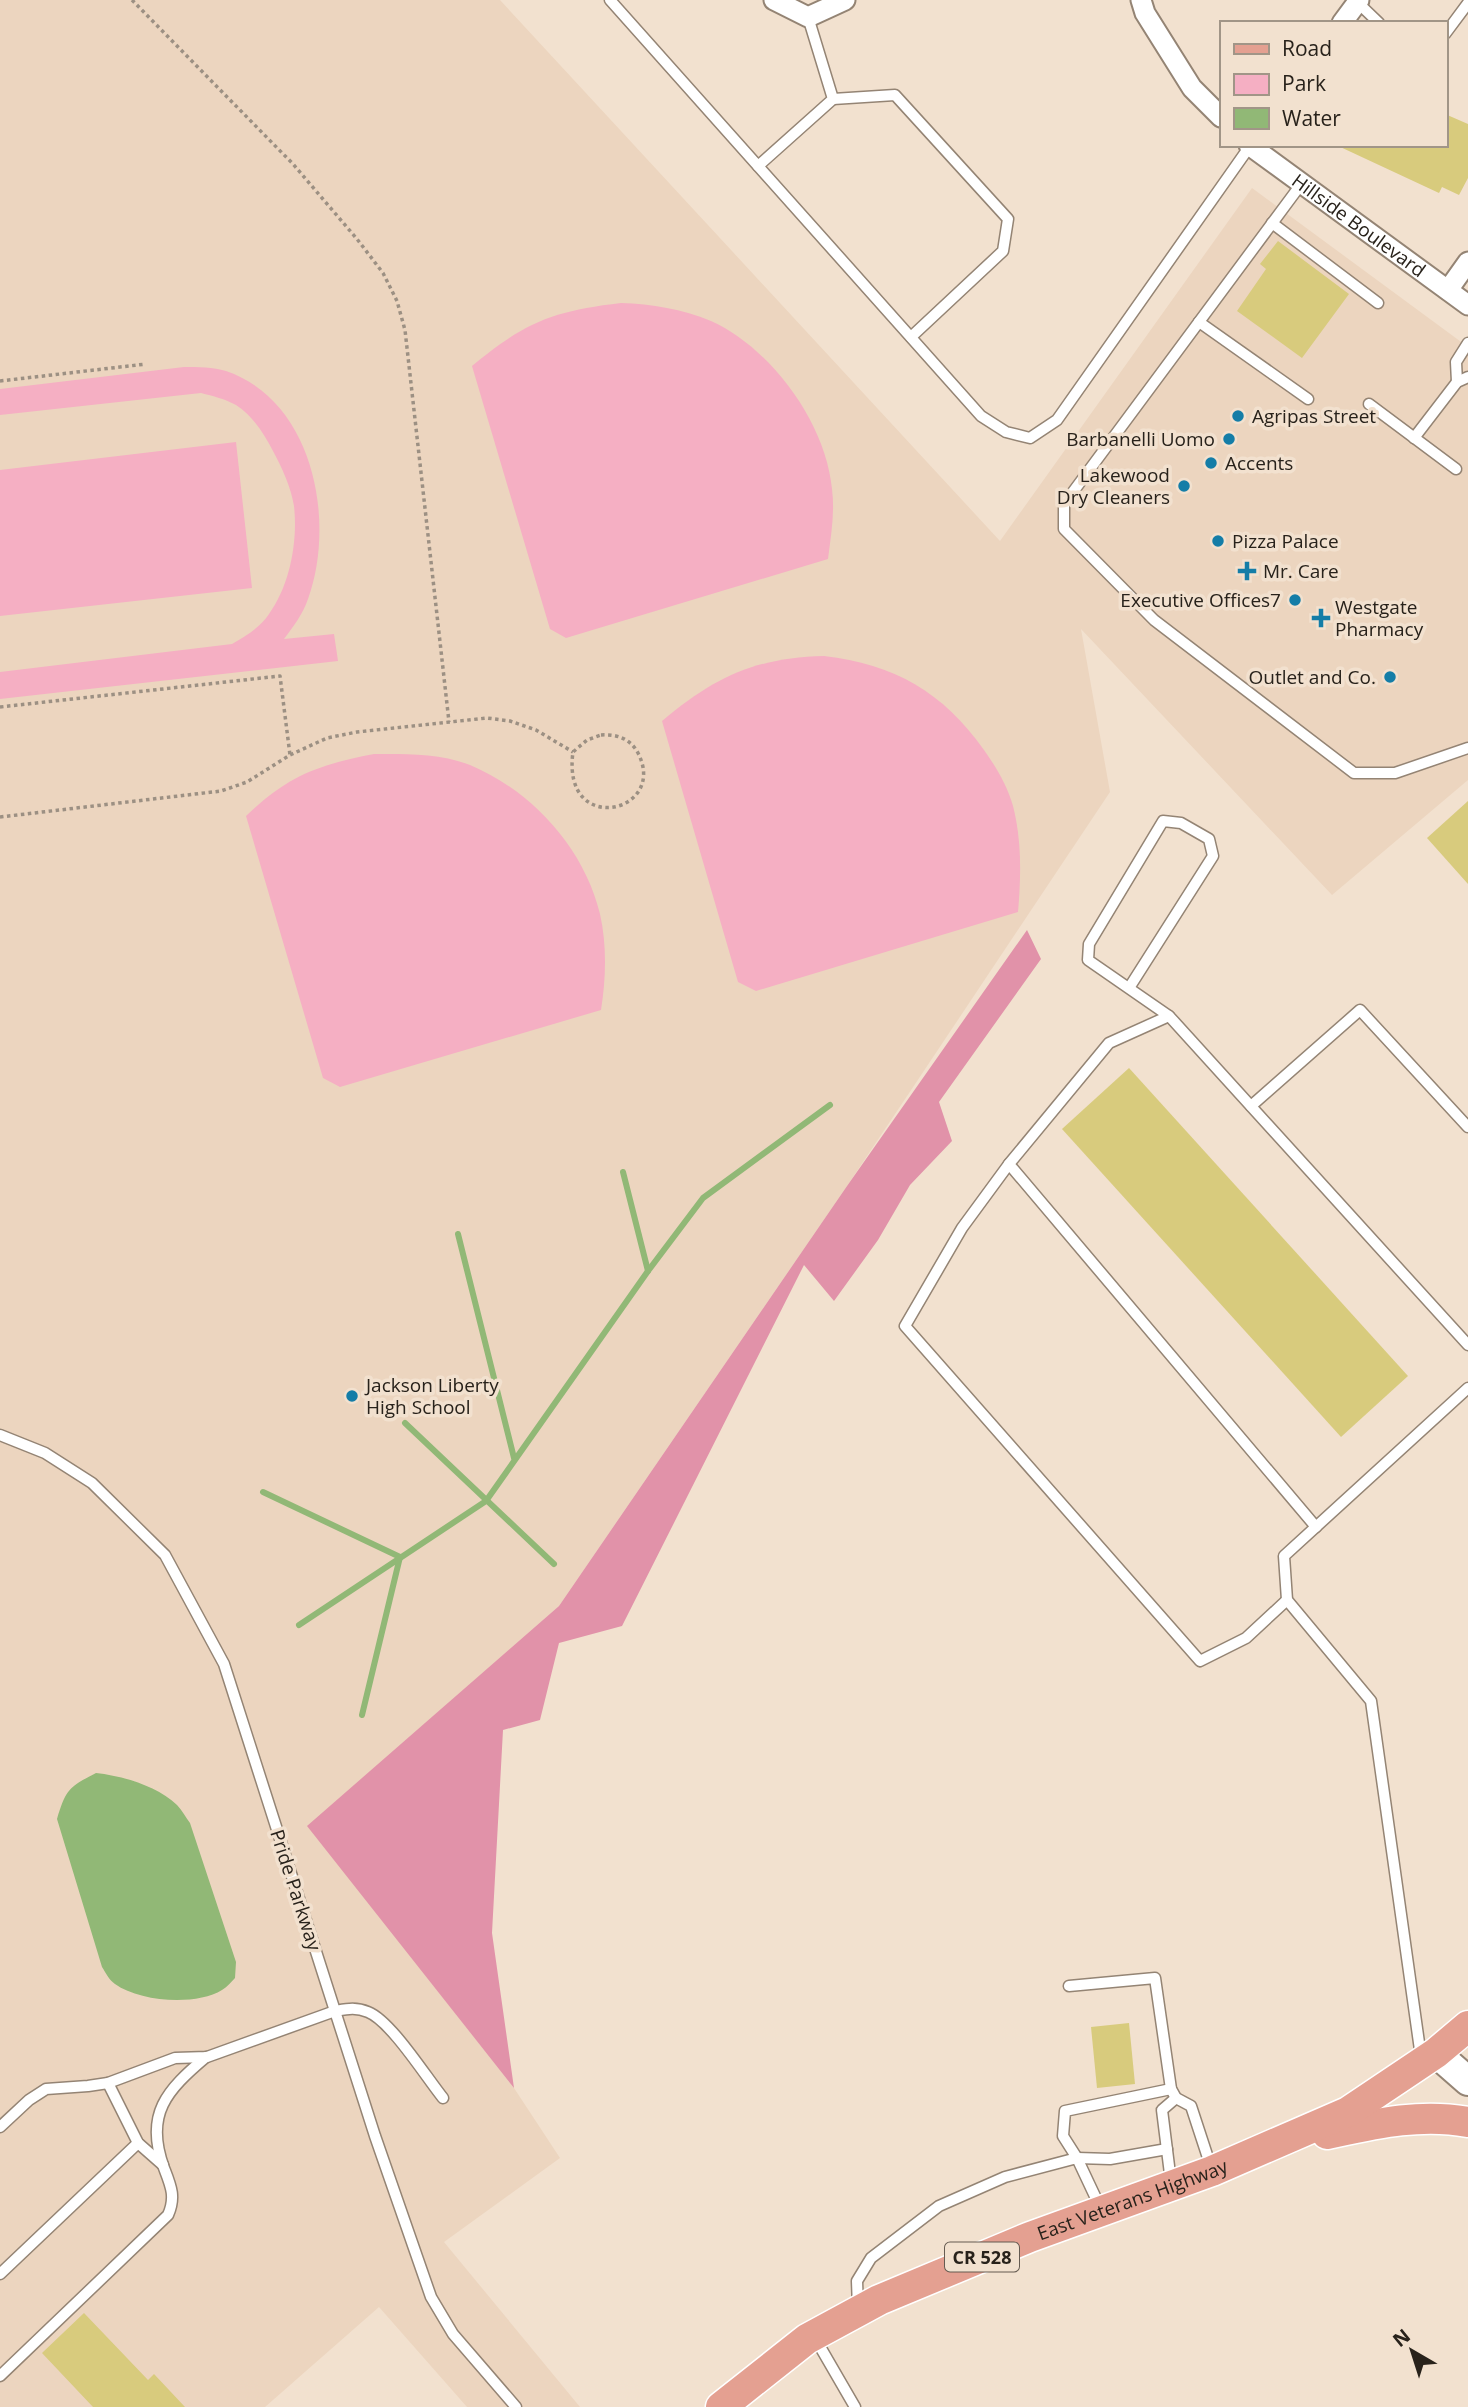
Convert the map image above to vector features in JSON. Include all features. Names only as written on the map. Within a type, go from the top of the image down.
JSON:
[{"type":"main road","name":"East Veterans Highway","points":[[721,2407],[813,2336],[858,2312],[1030,2237],[1101,2209],[1212,2171],[1348,2112],[1429,2058],[1468,2026]]},
{"type":"main road","points":[[1429,2058],[1468,2081]]},
{"type":"main road","points":[[1265,2148],[1382,2122],[1444,2118],[1468,2122]]},
{"type":"street","points":[[774,0],[808,17],[845,0]]},
{"type":"street","points":[[1141,0],[1145,13],[1192,88],[1220,116]]},
{"type":"street","points":[[1343,21],[1357,1]]},
{"type":"street","name":"Hillside Boulevard","points":[[1251,147],[1468,305]]},
{"type":"street","points":[[1448,290],[1468,262]]},
{"type":"lane","points":[[610,0],[981,416],[1006,432],[1030,438],[1056,420],[1249,147]]},
{"type":"lane","points":[[1357,1],[1377,21]]},
{"type":"lane","points":[[1447,31],[1468,3]]},
{"type":"lane","points":[[808,17],[833,99]]},
{"type":"lane","points":[[758,166],[833,99],[895,94],[1008,219],[1003,251],[911,337]]},
{"type":"lane","points":[[1301,183],[1063,504],[1064,529],[1154,620],[1354,772],[1395,773],[1468,748]]},
{"type":"lane","points":[[1272,223],[1378,303]]},
{"type":"lane","points":[[1199,322],[1308,399]]},
{"type":"lane","points":[[1457,382],[1456,362],[1468,343]]},
{"type":"lane","points":[[1414,439],[1457,382],[1468,377]]},
{"type":"lane","points":[[1369,404],[1456,469]]},
{"type":"lane","points":[[1129,988],[1213,856],[1209,839],[1181,823],[1163,821],[1089,944],[1088,960],[1169,1016],[1468,1345]]},
{"type":"lane","points":[[1251,1106],[1360,1010],[1468,1127]]},
{"type":"lane","points":[[1169,1016],[1109,1042],[1009,1164],[962,1228],[905,1326],[1200,1661],[1246,1638],[1287,1600]]},
{"type":"lane","points":[[1009,1164],[1316,1527]]},
{"type":"lane","points":[[1429,2058],[1371,1701],[1287,1600],[1284,1556],[1468,1388]]},
{"type":"lane","name":"Pride Parkway","points":[[0,1435],[45,1453],[92,1483],[165,1555],[224,1664],[375,2136],[431,2297],[453,2334],[516,2407]]},
{"type":"lane","points":[[1069,1986],[1155,1978],[1173,2094],[1162,2110],[1171,2185]]},
{"type":"lane","points":[[0,2127],[29,2100],[46,2089],[88,2087],[175,2058],[207,2057],[335,2011],[355,2008],[370,2013],[384,2023],[443,2098]]},
{"type":"lane","points":[[0,2376],[168,2214],[174,2202],[172,2186],[163,2165],[157,2139],[158,2114],[165,2097],[179,2080],[207,2057]]},
{"type":"lane","points":[[108,2082],[138,2143],[163,2165]]},
{"type":"lane","points":[[1101,2209],[1077,2158],[1063,2136],[1065,2111],[1173,2094],[1191,2106],[1212,2171]]},
{"type":"lane","points":[[0,2274],[138,2143]]},
{"type":"lane","points":[[858,2312],[857,2281],[871,2258],[939,2206],[1005,2178],[1077,2158],[1110,2158],[1167,2149]]},
{"type":"lane","points":[[813,2336],[855,2407]]},
{"type":"path","points":[[132,0],[293,164],[383,273],[397,301],[405,330],[449,722]]},
{"type":"path","points":[[0,381],[146,364]]},
{"type":"path","points":[[0,706],[280,676],[290,755]]},
{"type":"path","points":[[0,817],[221,791],[247,782],[290,755],[327,738],[449,722],[487,718],[510,721],[536,730],[573,752]]},
{"type":"path","points":[[615,734],[629,741],[638,753],[642,767],[643,782],[637,795],[615,808],[600,808],[589,803],[579,794],[574,783],[571,765],[573,752],[587,740],[601,735],[615,734]]},
{"type":"shaded area","name":"Jackson Liberty High School","points":[[0,0],[500,0],[1000,541],[1252,188],[1468,347],[1468,780],[1332,895],[1081,629],[1110,792],[847,1186],[559,1606],[308,1826],[514,2088],[560,2158],[444,2242],[580,2407],[467,2407],[379,2307],[265,2407],[0,2407]]},
{"type":"shaded area","points":[[1027,930],[1041,959],[939,1102],[952,1141],[910,1185],[878,1240],[834,1301],[804,1265],[622,1626],[559,1643],[540,1720],[503,1730],[492,1933],[514,2088],[307,1826],[559,1606],[847,1186]]},
{"type":"green space","points":[[621,303],[667,308],[711,321],[754,349],[792,390],[807,414],[828,464],[833,507],[828,559],[566,638],[550,629],[472,366],[508,339],[541,321],[576,310]]},
{"type":"green space","points":[[184,367],[226,371],[256,386],[280,408],[298,436],[310,467],[318,500],[319,535],[316,568],[308,599],[301,615],[284,639],[334,634],[338,661],[0,699],[0,672],[232,644],[261,623],[276,602],[291,562],[295,534],[293,499],[283,471],[266,438],[242,409],[223,399],[201,393],[0,415],[0,389]]},
{"type":"green space","points":[[236,442],[252,588],[0,616],[0,470]]},
{"type":"green space","points":[[824,656],[873,666],[915,684],[952,712],[984,750],[1011,798],[1016,819],[1020,859],[1018,912],[756,991],[738,982],[662,721],[700,693],[737,673],[777,661]]},
{"type":"green space","points":[[374,754],[435,756],[470,765],[514,790],[552,824],[582,867],[600,914],[605,962],[601,1010],[340,1087],[323,1078],[246,816],[276,791],[304,774]]},
{"type":"water","points":[[96,1773],[128,1779],[160,1792],[177,1805],[190,1823],[236,1962],[235,1978],[222,1990],[211,1995],[183,2000],[153,1998],[115,1984],[102,1967],[57,1819],[70,1790]]},
{"type":"building","points":[[1447,115],[1468,124],[1468,178],[1459,195],[1442,187],[1439,193],[1340,147],[1447,147]]},
{"type":"building","points":[[1278,241],[1349,294],[1302,358],[1237,311],[1266,269],[1260,264]]},
{"type":"building","points":[[1468,801],[1468,884],[1427,838]]},
{"type":"building","points":[[1129,1068],[1408,1376],[1341,1437],[1062,1129]]},
{"type":"building","points":[[1129,2023],[1135,2084],[1097,2088],[1091,2027]]},
{"type":"building","points":[[84,2313],[148,2380],[154,2374],[185,2407],[93,2407],[42,2353]]},
{"type":"waterway","points":[[299,1625],[486,1501],[648,1271],[703,1198],[830,1105]]},
{"type":"waterway","points":[[623,1172],[648,1271]]},
{"type":"waterway","points":[[458,1234],[514,1458]]},
{"type":"waterway","points":[[405,1423],[554,1564]]},
{"type":"waterway","points":[[263,1492],[400,1557],[362,1715]]},
{"type":"place","name":"Agripas Street","points":[[1238,416]]},
{"type":"place","name":"Barbanelli Uomo","points":[[1229,439]]},
{"type":"place","name":"Accents","points":[[1211,463]]},
{"type":"place","name":"Lakewood Dry Cleaners","points":[[1184,486]]},
{"type":"place","name":"Pizza Palace","points":[[1218,541]]},
{"type":"place","name":"Mr. Care","points":[[1247,571]]},
{"type":"place","name":"Executive Offices7","points":[[1295,600]]},
{"type":"place","name":"Westgate Pharmacy","points":[[1321,618]]},
{"type":"place","name":"Outlet and Co.","points":[[1390,677]]},
{"type":"place","name":"Jackson Liberty High School","points":[[352,1396]]}]
